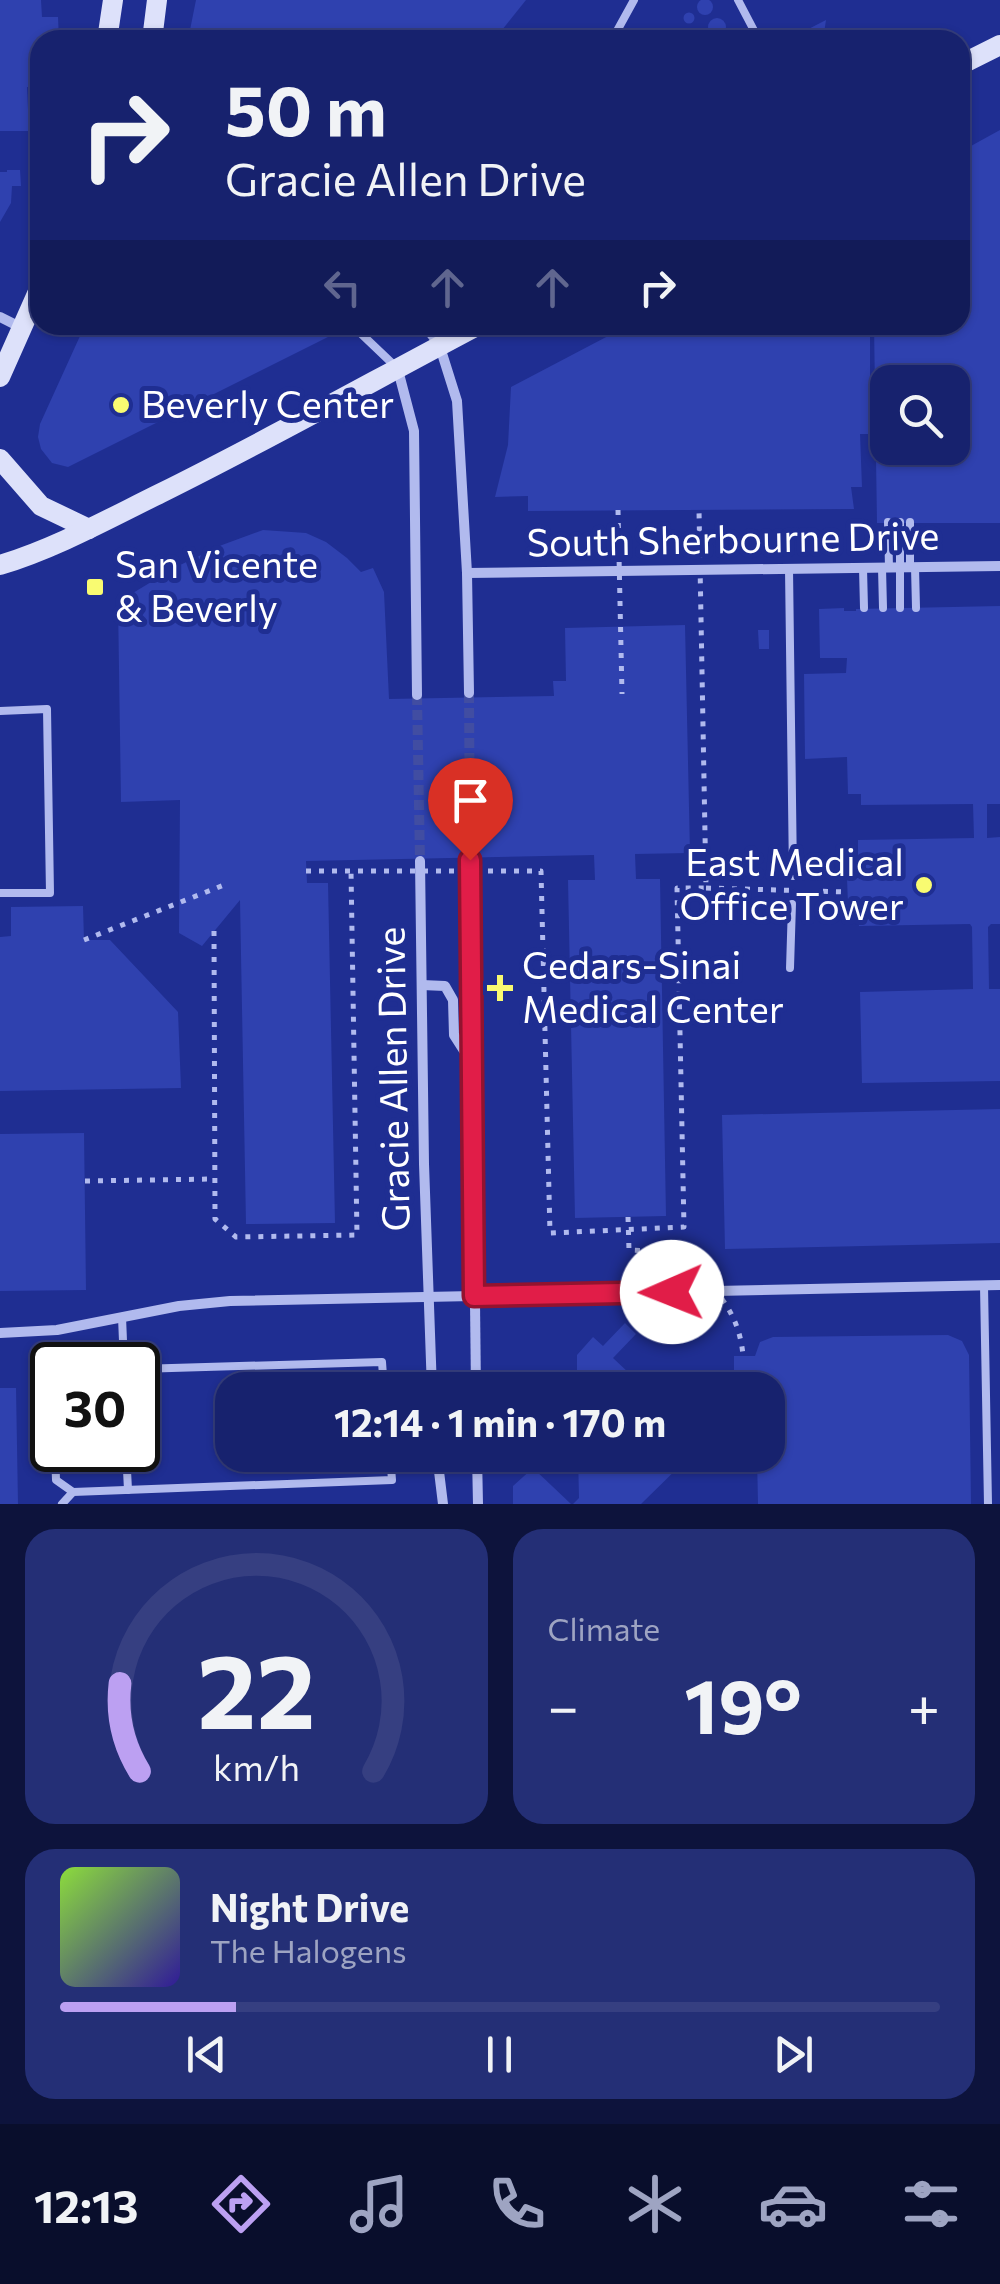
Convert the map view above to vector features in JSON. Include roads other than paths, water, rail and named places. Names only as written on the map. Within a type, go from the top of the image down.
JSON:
[{"type":"main road","points":[[108,30],[113,0]]},
{"type":"main road","points":[[153,30],[157,0]]},
{"type":"main road","points":[[970,61],[1000,45]]},
{"type":"main road","points":[[0,378],[30,310]]},
{"type":"main road","points":[[0,565],[89,529],[218,465],[460,335]]},
{"type":"main road","points":[[0,459],[41,506],[89,529]]},
{"type":"street","points":[[0,317],[22,328]]},
{"type":"street","points":[[440,346],[456,400],[467,573],[469,693]]},
{"type":"street","points":[[398,368],[414,431],[418,695]]},
{"type":"street","name":"South Sherbourne Drive","points":[[467,573],[1000,566]]},
{"type":"street","name":"Gracie Allen Drive","points":[[470,860],[476,1372]]},
{"type":"street","name":"Gracie Allen Drive","points":[[420,861],[431,1372]]},
{"type":"street","points":[[422,985],[446,986],[454,1000],[454,1035],[471,1061]]},
{"type":"street","points":[[0,1334],[57,1330],[179,1306],[230,1301],[1000,1285]]},
{"type":"street","points":[[439,1472],[443,1504]]},
{"type":"street","points":[[477,1472],[478,1504]]},
{"type":"lane","points":[[618,30],[634,0]]},
{"type":"lane","points":[[738,0],[754,30]]},
{"type":"lane","points":[[363,335],[398,368]]},
{"type":"lane","points":[[431,335],[440,346]]},
{"type":"lane","points":[[888,522],[899,568],[916,608]]},
{"type":"lane","points":[[900,608],[899,568],[905,522]]},
{"type":"lane","points":[[864,568],[864,608]]},
{"type":"lane","points":[[883,608],[899,568]]},
{"type":"lane","points":[[789,569],[793,876]]},
{"type":"lane","points":[[0,711],[47,709],[50,893],[0,893]]},
{"type":"lane","points":[[790,968],[792,904]]},
{"type":"lane","points":[[984,1286],[988,1504]]},
{"type":"lane","points":[[122,1317],[123,1342]]},
{"type":"lane","points":[[160,1368],[382,1362],[383,1372]]},
{"type":"lane","points":[[56,1472],[56,1480],[73,1492],[392,1480],[391,1472]]},
{"type":"lane","points":[[127,1472],[128,1490]]},
{"type":"lane","points":[[62,1504],[73,1492]]},
{"type":"tunnel","points":[[469,693],[470,860]]},
{"type":"tunnel","points":[[417,695],[420,861]]},
{"type":"place","name":"Beverly Center","points":[[121,405]]},
{"type":"place","name":"San Vicente & Beverly","points":[[95,587]]},
{"type":"place","name":"East Medical Office Tower","points":[[924,885]]},
{"type":"place","name":"Cedars-Sinai Medical Center","points":[[500,988]]}]
